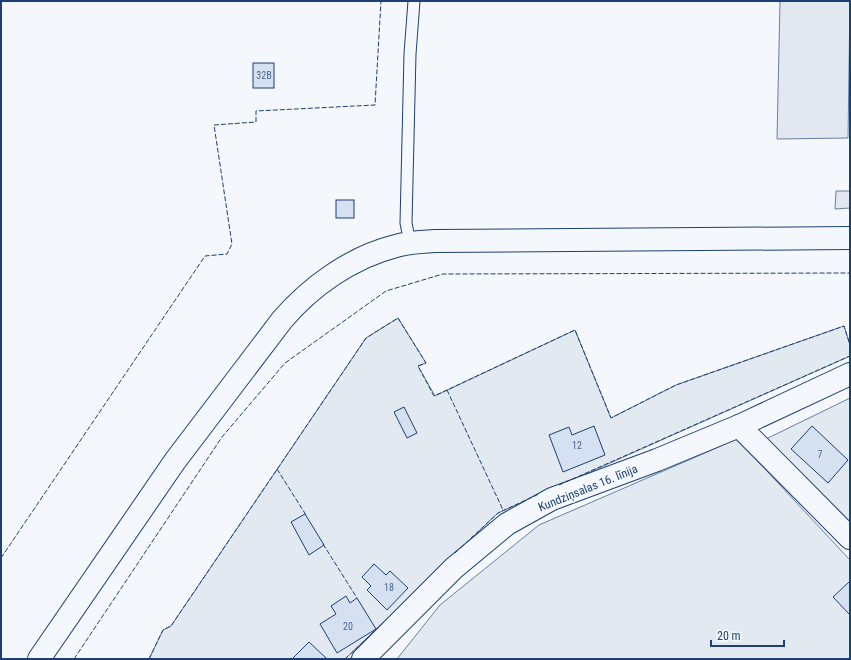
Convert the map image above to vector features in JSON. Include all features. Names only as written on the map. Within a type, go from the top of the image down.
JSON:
[{"type":"street","points":[[39,659],[174,461],[265,342],[299,301],[325,280],[349,266],[376,252],[410,243],[850,238]]},
{"type":"street","name":"Kundziņsalas 16. līnija","points":[[363,659],[454,568],[507,524],[552,500],[657,460],[739,426],[850,374]]},
{"type":"street","points":[[739,426],[850,538]]},
{"type":"lane","points":[[410,243],[406,223],[410,54],[414,1]]},
{"type":"shaded area","points":[[780,1],[850,1],[848,138],[777,139]]},
{"type":"shaded area","points":[[836,191],[850,191],[850,208],[835,209]]},
{"type":"shaded area","points":[[398,318],[426,363],[418,366],[435,396],[575,330],[611,418],[676,385],[844,326],[850,345],[850,356],[498,513],[345,659],[149,659],[163,630],[171,626],[366,338]]},
{"type":"shaded area","points":[[850,398],[850,528],[764,440]]},
{"type":"shaded area","points":[[737,439],[850,560],[850,659],[397,659],[440,605],[539,525]]},
{"type":"building","points":[[253,63],[274,63],[274,88],[253,88]]},
{"type":"building","points":[[336,200],[354,200],[354,218],[336,218]]},
{"type":"building","points":[[404,407],[417,433],[407,438],[394,412]]},
{"type":"building","points":[[594,426],[605,455],[563,472],[549,435],[569,427],[572,435]]},
{"type":"building","points":[[812,426],[848,460],[828,483],[791,449]]},
{"type":"building","points":[[305,514],[324,545],[309,555],[291,522]]},
{"type":"building","points":[[374,564],[386,575],[390,571],[408,588],[387,610],[367,590],[371,586],[362,577]]},
{"type":"building","points":[[850,581],[850,615],[833,597]]},
{"type":"building","points":[[346,596],[350,603],[357,598],[376,629],[337,653],[320,624],[336,614],[331,606]]},
{"type":"building","points":[[309,642],[327,659],[292,659]]},
{"type":"fence","points":[[1,558],[205,256],[227,254],[232,244],[214,125],[256,122],[256,111],[375,105],[381,1]]},
{"type":"fence","points":[[74,659],[222,437],[285,363],[386,291],[443,274],[850,273]]},
{"type":"fence","points":[[149,659],[163,630],[171,626],[366,338],[398,318],[426,363],[418,366],[434,396],[575,330],[611,418],[676,385],[844,326],[850,345]]},
{"type":"fence","points":[[559,485],[850,356]]},
{"type":"fence","points":[[447,390],[503,510]]},
{"type":"fence","points":[[277,469],[306,515]]},
{"type":"fence","points":[[455,553],[498,513],[539,494]]},
{"type":"fence","points":[[323,544],[357,598]]},
{"type":"fence","points":[[345,659],[382,624]]}]
